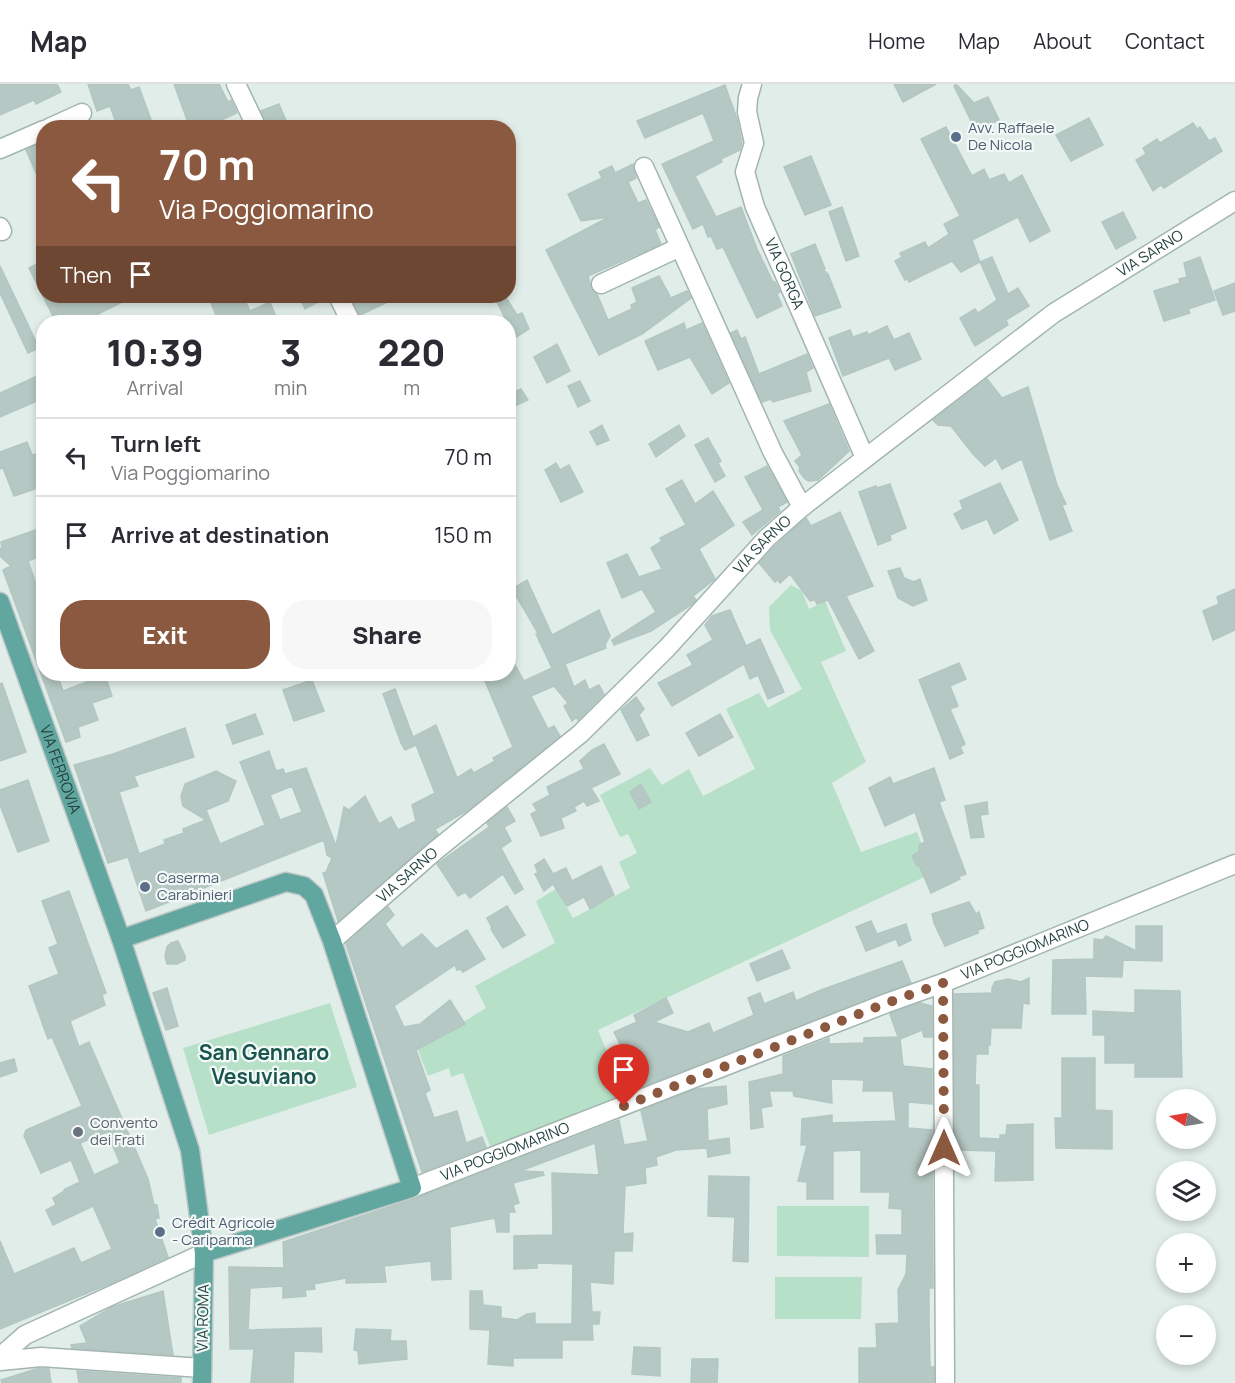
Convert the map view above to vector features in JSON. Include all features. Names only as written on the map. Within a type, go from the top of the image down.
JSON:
[{"type":"main road","name":"VIA FERROVIA","points":[[0,602],[121,939],[190,1150],[204,1253]]},
{"type":"main road","points":[[121,939],[286,882],[304,886],[314,895],[332,941],[412,1188],[204,1253]]},
{"type":"main road","name":"VIA ROMA","points":[[202,1375],[204,1253]]},
{"type":"street","points":[[236,84],[252,120]]},
{"type":"street","name":"VIA GORGA","points":[[752,84],[747,112],[754,143],[745,172],[753,198],[865,458]]},
{"type":"street","points":[[67,120],[82,113]]},
{"type":"street","points":[[0,149],[36,133]]},
{"type":"street","points":[[644,167],[773,453],[802,507]]},
{"type":"street","name":"VIA SARNO","points":[[332,941],[436,850],[580,734],[667,648],[746,560],[802,507],[1054,313],[1235,201]]},
{"type":"street","points":[[601,284],[680,247]]},
{"type":"street","name":"VIA POGGIOMARINO","points":[[412,1188],[943,983],[1235,864]]},
{"type":"street","points":[[943,983],[945,1383]]},
{"type":"street","points":[[0,1359],[25,1335],[204,1253]]},
{"type":"street","points":[[0,1359],[41,1357],[202,1375]]},
{"type":"green space","points":[[791,585],[802,591],[809,609],[825,601],[846,651],[821,662],[866,762],[832,783],[861,852],[917,832],[933,873],[598,1030],[626,1099],[491,1149],[463,1073],[451,1077],[449,1068],[428,1076],[418,1050],[486,1008],[475,986],[555,943],[536,901],[556,889],[573,918],[630,888],[619,862],[637,853],[628,834],[620,837],[600,795],[650,768],[662,785],[689,769],[703,796],[755,769],[726,709],[759,693],[768,708],[802,689],[770,630],[769,607]]},
{"type":"green space","points":[[330,1003],[357,1087],[209,1135],[183,1048]]},
{"type":"green space","points":[[777,1206],[869,1206],[869,1257],[777,1256]]},
{"type":"green space","points":[[775,1277],[862,1277],[861,1319],[775,1319]]},
{"type":"building","points":[[0,84],[57,84],[61,92],[36,104],[34,100],[0,115]]},
{"type":"building","points":[[88,84],[128,84],[131,90],[139,87],[151,120],[115,120],[110,106],[97,111]]},
{"type":"building","points":[[174,84],[219,84],[228,102],[231,100],[237,113],[222,120],[187,120]]},
{"type":"building","points":[[894,84],[936,84],[903,102]]},
{"type":"building","points":[[956,84],[974,103],[988,97],[999,120],[976,131],[954,86]]},
{"type":"building","points":[[725,85],[737,119],[742,143],[740,150],[695,176],[716,217],[741,207],[757,249],[780,292],[777,294],[782,306],[757,318],[723,247],[717,249],[711,236],[708,237],[703,224],[693,229],[662,164],[714,141],[703,113],[645,138],[637,121]]},
{"type":"building","points":[[279,104],[286,120],[265,120],[261,111]]},
{"type":"building","points":[[1089,118],[1103,145],[1071,161],[1056,135]]},
{"type":"building","points":[[1193,123],[1197,129],[1200,127],[1209,141],[1215,138],[1222,151],[1164,188],[1161,185],[1153,191],[1136,160],[1146,154],[1143,148],[1157,139],[1160,143]]},
{"type":"building","points":[[946,127],[972,176],[984,169],[989,180],[1004,174],[1009,183],[1022,175],[1050,231],[1030,242],[1018,217],[972,240],[980,262],[961,272],[952,261],[909,282],[908,279],[905,280],[895,261],[902,257],[900,253],[925,242],[928,248],[949,234],[944,224],[960,216],[921,139]]},
{"type":"building","points":[[36,146],[36,173],[26,150]]},
{"type":"building","points":[[811,156],[831,205],[805,215],[784,167]]},
{"type":"building","points":[[633,164],[636,178],[628,182],[638,203],[646,200],[659,227],[655,230],[661,244],[588,276],[591,288],[597,294],[608,320],[632,309],[631,305],[637,302],[632,288],[659,276],[671,298],[687,291],[691,298],[642,334],[599,355],[546,250],[609,217],[581,221],[568,194],[602,178],[599,172],[612,166],[615,173]]},
{"type":"building","points":[[842,207],[859,256],[846,261],[829,212]]},
{"type":"building","points":[[1123,212],[1136,238],[1116,249],[1102,222]]},
{"type":"building","points":[[815,244],[825,269],[823,270],[828,274],[841,307],[815,316],[791,254]]},
{"type":"building","points":[[992,257],[1008,294],[1018,288],[1029,306],[1006,320],[1008,325],[975,346],[960,318],[975,309],[978,313],[997,300],[980,262]]},
{"type":"building","points":[[1200,257],[1215,300],[1188,309],[1190,313],[1164,321],[1154,291],[1180,283],[1179,279],[1187,277],[1184,263]]},
{"type":"building","points":[[36,264],[36,282],[29,268]]},
{"type":"building","points":[[0,266],[36,342],[36,349],[28,353],[0,293]]},
{"type":"building","points":[[1235,283],[1235,311],[1223,315],[1214,291]]},
{"type":"building","points":[[46,303],[120,303],[96,315],[52,315]]},
{"type":"building","points":[[211,303],[246,303],[250,311],[270,303],[275,315],[216,315]]},
{"type":"building","points":[[302,303],[316,303],[305,309]]},
{"type":"building","points":[[354,303],[385,303],[360,315]]},
{"type":"building","points":[[498,303],[509,303],[517,315],[522,313],[529,329],[516,337],[516,315],[504,315]]},
{"type":"building","points":[[684,323],[686,330],[702,323],[729,383],[712,394],[690,357],[658,370],[645,341]]},
{"type":"building","points":[[887,326],[894,340],[909,333],[921,359],[895,370],[889,358],[843,376],[829,338],[850,330],[853,337],[867,332],[868,335]]},
{"type":"building","points":[[737,330],[741,339],[745,337],[759,374],[807,354],[813,368],[806,372],[811,391],[773,402],[771,399],[762,402],[731,333]]},
{"type":"building","points":[[557,344],[570,371],[547,383],[534,357]]},
{"type":"building","points":[[36,377],[36,401],[0,417],[0,393]]},
{"type":"building","points":[[987,379],[1002,398],[1028,387],[1057,485],[1066,504],[1062,505],[1072,531],[1050,540],[1022,459],[1002,469],[996,458],[985,466],[951,426],[938,425],[933,420]]},
{"type":"building","points":[[580,381],[590,401],[578,407],[568,386]]},
{"type":"building","points":[[521,389],[528,400],[516,405],[516,391]]},
{"type":"building","points":[[829,404],[849,451],[818,480],[809,481],[799,471],[800,467],[795,461],[802,455],[784,421]]},
{"type":"building","points":[[602,425],[609,440],[597,445],[590,432]]},
{"type":"building","points":[[679,425],[685,436],[656,457],[649,444]]},
{"type":"building","points":[[708,438],[721,461],[718,463],[725,476],[715,482],[695,445]]},
{"type":"building","points":[[27,442],[32,455],[36,454],[36,489],[14,496],[3,468],[0,469],[0,452]]},
{"type":"building","points":[[556,463],[560,470],[569,465],[583,492],[561,502],[545,470]]},
{"type":"building","points":[[767,466],[787,502],[778,507],[780,511],[752,535],[743,522],[763,510],[745,477]]},
{"type":"building","points":[[682,480],[695,504],[713,491],[734,525],[699,549],[715,579],[693,596],[696,600],[691,605],[651,631],[614,645],[612,640],[656,612],[642,589],[622,598],[607,563],[627,554],[639,577],[662,569],[651,548],[662,541],[660,538],[686,525],[666,489]]},
{"type":"building","points":[[1000,483],[1018,520],[994,534],[987,519],[962,529],[954,514],[963,509],[960,501]]},
{"type":"building","points":[[890,484],[906,528],[890,535],[891,540],[878,545],[859,492]]},
{"type":"building","points":[[840,512],[873,586],[846,596],[874,651],[859,659],[828,600],[817,604],[815,600],[810,601],[790,574],[780,583],[778,580],[775,582],[759,563],[806,518],[811,526]]},
{"type":"building","points":[[36,530],[36,558],[28,561],[36,584],[36,660],[3,570],[11,566],[0,556],[1,542]]},
{"type":"building","points":[[900,568],[904,578],[914,582],[920,579],[927,600],[913,606],[898,598],[888,571]]},
{"type":"building","points":[[527,580],[552,635],[599,610],[610,636],[605,645],[606,648],[565,664],[574,687],[585,680],[589,690],[599,685],[604,694],[578,720],[577,717],[572,721],[564,706],[568,703],[554,686],[531,696],[548,729],[554,726],[560,736],[467,811],[435,829],[438,834],[338,921],[323,873],[326,872],[332,858],[327,855],[324,840],[146,911],[128,857],[108,863],[74,765],[113,754],[185,728],[194,757],[134,776],[138,786],[119,792],[139,854],[165,844],[164,840],[184,833],[183,829],[206,820],[183,806],[181,796],[185,784],[216,771],[236,781],[228,801],[206,810],[220,844],[265,825],[240,762],[269,751],[276,771],[283,769],[285,774],[306,768],[336,846],[344,807],[349,810],[365,796],[379,824],[391,817],[398,830],[416,821],[412,805],[435,793],[416,745],[405,750],[401,743],[383,694],[395,689],[413,737],[436,725],[457,778],[471,769],[474,773],[495,761],[493,758],[513,747],[485,681],[516,681],[516,666],[524,681],[552,668],[536,634],[538,633],[516,596],[516,587]],"holes":[[[292,786],[302,812],[280,820],[270,795]]]},
{"type":"building","points":[[1235,589],[1235,630],[1213,640],[1203,611],[1219,604],[1217,597]]},
{"type":"building","points":[[730,610],[746,646],[760,639],[784,692],[768,699],[758,675],[750,679],[744,664],[672,706],[658,683],[693,665],[687,655],[713,640],[705,625],[712,616]]},
{"type":"building","points":[[959,663],[966,679],[950,686],[958,706],[950,709],[965,744],[960,747],[963,753],[950,759],[919,680]]},
{"type":"building","points":[[44,681],[59,681],[63,691],[89,681],[107,681],[112,696],[92,703],[98,720],[78,727],[80,737],[66,742]]},
{"type":"building","points":[[312,681],[324,711],[294,721],[283,690]]},
{"type":"building","points":[[2,683],[26,752],[0,761],[0,684]]},
{"type":"building","points":[[636,697],[644,709],[639,715],[649,735],[637,741],[621,710]]},
{"type":"building","points":[[255,714],[263,734],[233,744],[226,725]]},
{"type":"building","points":[[720,714],[733,737],[699,756],[686,733]]},
{"type":"building","points":[[604,744],[620,774],[591,788],[599,801],[587,806],[584,801],[574,807],[576,811],[561,818],[564,828],[541,836],[531,814],[537,811],[533,804],[550,795],[547,787],[584,769],[580,761],[592,750]]},
{"type":"building","points":[[934,768],[945,800],[939,802],[966,874],[931,893],[919,865],[917,866],[912,856],[920,851],[919,845],[925,842],[915,812],[885,826],[869,788],[890,777],[893,784]]},
{"type":"building","points":[[28,780],[49,841],[18,852],[0,805],[0,790]]},
{"type":"building","points":[[641,784],[651,802],[639,809],[630,792]]},
{"type":"building","points":[[987,802],[988,814],[980,815],[984,837],[971,838],[965,806]]},
{"type":"building","points":[[507,807],[515,821],[504,827],[511,841],[501,848],[523,889],[515,894],[503,874],[470,898],[465,892],[458,896],[437,864],[489,827],[487,823]]},
{"type":"building","points":[[544,859],[553,874],[566,868],[572,881],[601,866],[614,895],[590,909],[584,897],[567,906],[553,884],[544,891],[535,874],[538,873],[535,865]]},
{"type":"building","points":[[69,891],[106,993],[102,995],[105,1005],[70,1021],[79,1047],[89,1042],[148,1179],[154,1205],[157,1205],[159,1218],[155,1219],[168,1257],[0,1329],[0,1241],[14,1274],[74,1248],[81,1263],[112,1249],[93,1206],[53,1225],[46,1210],[56,1205],[53,1198],[80,1182],[71,1160],[41,1173],[24,1136],[26,1130],[82,1106],[52,1037],[48,1039],[29,986],[59,974],[49,948],[58,944],[42,901]],"holes":[[[107,1132],[120,1163],[94,1175],[80,1143]]]},
{"type":"building","points":[[969,902],[976,914],[979,912],[984,928],[978,930],[978,933],[945,946],[932,914]]},
{"type":"building","points":[[507,906],[525,935],[503,948],[487,918]]},
{"type":"building","points":[[388,907],[394,915],[385,924],[402,948],[422,934],[436,949],[467,930],[485,959],[463,972],[460,969],[457,970],[455,965],[394,1006],[404,1027],[420,1024],[450,1000],[465,1024],[416,1050],[430,1090],[425,1093],[434,1118],[457,1111],[466,1143],[482,1137],[486,1147],[422,1172],[346,944]]},
{"type":"building","points":[[871,921],[877,934],[906,924],[911,940],[899,946],[896,939],[866,951],[856,927]]},
{"type":"building","points":[[1136,926],[1162,926],[1162,961],[1123,960],[1122,977],[1085,976],[1086,1014],[1052,1014],[1053,960],[1094,959],[1094,939],[1103,940],[1106,936],[1136,951]]},
{"type":"building","points":[[178,941],[185,960],[177,964],[167,964],[165,956],[167,947]]},
{"type":"building","points":[[782,950],[790,968],[757,981],[750,964]]},
{"type":"building","points":[[902,961],[911,983],[630,1091],[610,1055],[622,1048],[614,1032],[637,1022],[634,1015],[666,998],[673,1013],[654,1022],[688,1032],[709,1023],[713,1033],[754,1015],[748,998],[760,993],[764,1004],[793,992],[796,1001]]},
{"type":"building","points":[[1029,978],[1029,1004],[1023,1003],[1021,1028],[991,1028],[988,1054],[976,1054],[975,1085],[979,1085],[979,1138],[1000,1139],[1000,1135],[1006,1135],[1007,1125],[1033,1124],[1033,1180],[995,1181],[996,1151],[955,1150],[954,994],[992,993],[995,982],[1008,979],[1021,982]]},
{"type":"building","points":[[167,988],[178,1026],[166,1030],[153,993]]},
{"type":"building","points":[[1135,990],[1180,991],[1182,1077],[1135,1077],[1135,1063],[1105,1063],[1105,1035],[1093,1035],[1093,1011],[1135,1013]]},
{"type":"building","points":[[920,1003],[932,1006],[932,1037],[924,1037],[922,1030],[900,1039],[903,1066],[932,1069],[932,1104],[908,1102],[908,1128],[932,1130],[933,1288],[929,1288],[929,1320],[930,1367],[934,1367],[934,1383],[859,1383],[859,1348],[877,1348],[876,1324],[899,1323],[898,1290],[906,1274],[907,1254],[877,1254],[876,1235],[902,1235],[902,1209],[889,1208],[890,1192],[861,1192],[861,1150],[833,1151],[833,1199],[807,1199],[807,1182],[798,1181],[807,1145],[801,1145],[802,1119],[832,1115],[832,1123],[896,1121],[893,1091],[863,1091],[864,1080],[831,1079],[832,1103],[794,1096],[793,1091],[769,1091],[772,1106],[761,1108],[763,1127],[751,1129],[749,1082],[783,1074],[783,1056],[829,1038],[829,1044],[864,1043],[864,1038],[898,1037],[890,1014]]},
{"type":"building","points":[[1062,1058],[1095,1058],[1095,1110],[1112,1111],[1112,1149],[1056,1148],[1055,1118],[1062,1118]]},
{"type":"building","points":[[14,1059],[17,1071],[0,1077],[0,1063]]},
{"type":"building","points":[[726,1086],[727,1104],[707,1109],[708,1141],[729,1138],[730,1153],[708,1157],[707,1148],[676,1150],[656,1157],[657,1165],[645,1168],[646,1183],[625,1186],[623,1234],[633,1233],[632,1251],[614,1251],[613,1284],[590,1282],[592,1312],[600,1312],[599,1324],[592,1324],[593,1340],[562,1340],[562,1358],[513,1358],[513,1366],[488,1364],[490,1330],[470,1329],[470,1291],[482,1291],[483,1305],[501,1307],[501,1318],[517,1320],[527,1314],[535,1313],[535,1324],[572,1324],[573,1264],[537,1263],[537,1268],[514,1269],[514,1236],[553,1235],[552,1173],[599,1175],[595,1143],[520,1171],[543,1172],[544,1175],[513,1183],[519,1203],[513,1205],[515,1212],[509,1212],[509,1232],[497,1232],[495,1218],[450,1227],[451,1279],[432,1280],[431,1261],[384,1266],[386,1282],[346,1283],[346,1278],[314,1284],[315,1289],[305,1290],[306,1296],[283,1298],[283,1286],[250,1288],[248,1330],[321,1328],[322,1352],[294,1351],[293,1383],[251,1383],[254,1349],[230,1349],[229,1267],[284,1268],[283,1242],[416,1198],[619,1120],[624,1145],[648,1141],[641,1111],[696,1089]]},
{"type":"building","points":[[709,1176],[749,1177],[748,1262],[733,1261],[735,1217],[708,1216]]},
{"type":"building","points":[[163,1291],[173,1355],[72,1348],[71,1345],[87,1343],[80,1326],[112,1307]]},
{"type":"building","points":[[356,1329],[391,1330],[390,1341],[406,1341],[407,1359],[359,1364],[358,1351],[354,1350]]},
{"type":"building","points":[[634,1347],[660,1348],[660,1376],[632,1374]]},
{"type":"building","points":[[692,1359],[718,1359],[717,1383],[691,1383]]},
{"type":"building","points":[[39,1368],[49,1369],[51,1383],[2,1383],[1,1380]]},
{"type":"building","points":[[77,1371],[181,1378],[181,1383],[79,1383]]},
{"type":"place","name":"Avv. Raffaele De Nicola","points":[[956,137]]},
{"type":"place","name":"Caserma Carabinieri","points":[[145,887]]},
{"type":"place","name":"Convento dei Frati","points":[[78,1132]]},
{"type":"place","name":"Crédit Agricole - Cariparma","points":[[160,1232]]},
{"type":"district","name":"San Gennaro Vesuviano","points":[[264,1065]]},
{"type":"route","points":[[624,1106],[943,983],[944,1148]]}]
